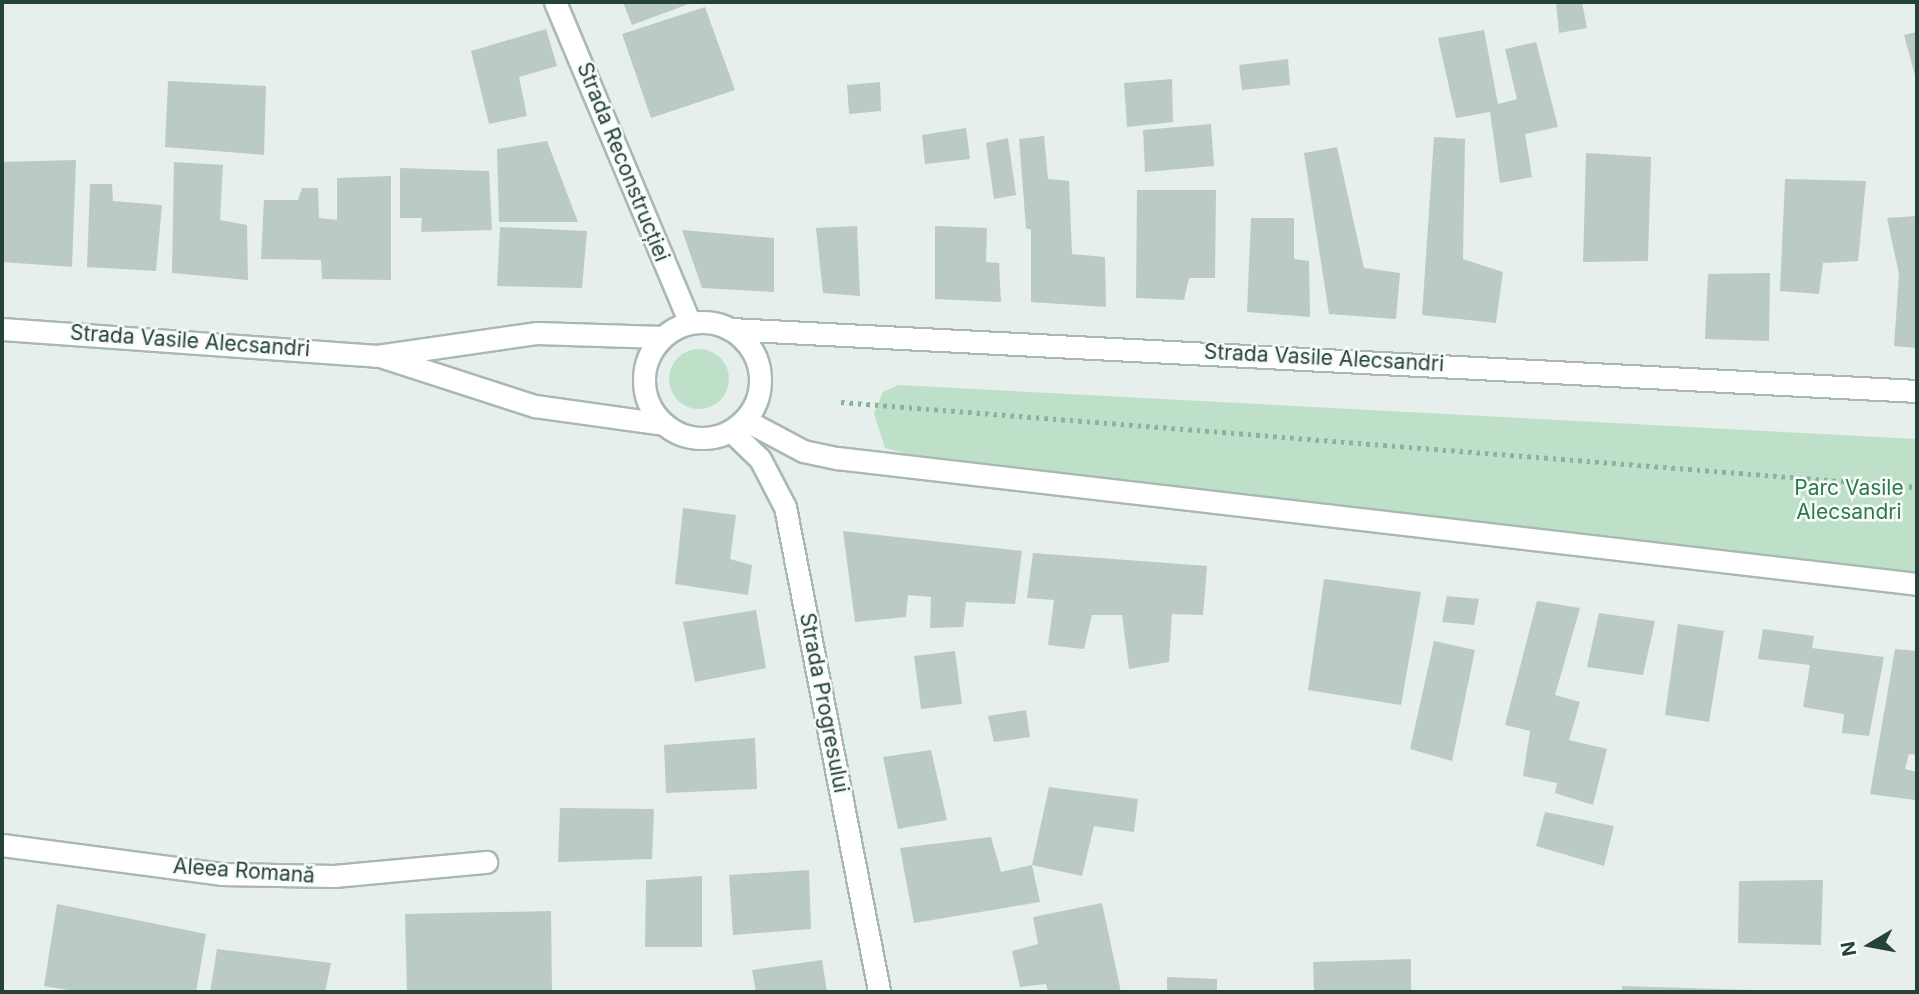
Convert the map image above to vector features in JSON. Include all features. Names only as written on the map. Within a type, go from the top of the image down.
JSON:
[{"type":"street","name":"Strada Reconstrucției","points":[[555,2],[690,323]]},
{"type":"street","points":[[738,426],[760,389],[760,371],[754,354],[730,329],[690,323],[662,337],[650,353],[644,391],[663,424],[696,438],[738,426],[803,451],[837,458],[1917,584]]},
{"type":"street","name":"Strada Vasile Alecsandri","points":[[2,329],[377,356],[537,333],[662,337]]},
{"type":"street","name":"Strada Vasile Alecsandri","points":[[730,329],[1917,391]]},
{"type":"street","name":"Strada Vasile Alecsandri","points":[[377,356],[535,406],[663,424]]},
{"type":"street","name":"Strada Progresului","points":[[738,426],[760,459],[785,507],[879,992]]},
{"type":"street","name":"Aleea Romană","points":[[2,845],[221,874],[334,877],[486,862]]},
{"type":"path","points":[[841,402],[1917,487]]},
{"type":"green space","points":[[693,349],[705,349],[724,362],[729,379],[727,391],[716,404],[705,409],[693,409],[674,396],[669,385],[669,373],[682,354]]},
{"type":"green space","name":"Parc Vasile Alecsandri","points":[[898,385],[1917,439],[1917,573],[908,454],[885,448],[874,413],[883,392]]},
{"type":"building","points":[[623,2],[694,2],[632,25]]},
{"type":"building","points":[[1556,2],[1582,2],[1587,28],[1559,33]]},
{"type":"building","points":[[705,7],[735,90],[651,118],[622,34]]},
{"type":"building","points":[[546,29],[557,66],[519,77],[527,116],[489,124],[471,51]]},
{"type":"building","points":[[1484,30],[1498,104],[1517,99],[1505,49],[1536,42],[1558,127],[1525,134],[1532,177],[1500,183],[1490,112],[1456,118],[1438,38]]},
{"type":"building","points":[[1917,32],[1917,79],[1916,79],[1904,35]]},
{"type":"building","points":[[1288,59],[1290,85],[1242,90],[1239,65]]},
{"type":"building","points":[[1172,79],[1173,122],[1127,127],[1124,83]]},
{"type":"building","points":[[168,81],[266,86],[264,155],[165,147]]},
{"type":"building","points":[[880,82],[881,111],[849,114],[847,85]]},
{"type":"building","points":[[1211,124],[1214,166],[1145,172],[1143,130]]},
{"type":"building","points":[[966,128],[970,159],[925,164],[922,135]]},
{"type":"building","points":[[1044,136],[1048,179],[1069,181],[1072,254],[1105,257],[1106,307],[1031,302],[1031,230],[1026,228],[1019,139]]},
{"type":"building","points":[[1434,137],[1465,139],[1463,259],[1503,272],[1496,323],[1422,315]]},
{"type":"building","points":[[1008,138],[1016,195],[994,199],[986,143]]},
{"type":"building","points":[[547,141],[578,222],[499,222],[497,149]]},
{"type":"building","points":[[1337,147],[1364,268],[1400,273],[1396,319],[1329,314],[1304,153]]},
{"type":"building","points":[[1586,153],[1651,157],[1648,261],[1583,262]]},
{"type":"building","points":[[76,160],[72,267],[2,262],[2,162]]},
{"type":"building","points":[[174,162],[223,165],[220,220],[247,225],[248,280],[172,273]]},
{"type":"building","points":[[400,168],[489,171],[492,230],[421,232],[422,218],[400,218]]},
{"type":"building","points":[[391,176],[391,280],[322,279],[321,260],[261,259],[264,200],[298,200],[302,188],[318,188],[319,218],[337,220],[337,178]]},
{"type":"building","points":[[1785,179],[1866,181],[1858,261],[1823,263],[1819,294],[1780,291]]},
{"type":"building","points":[[90,184],[112,184],[113,201],[162,205],[156,271],[87,267]]},
{"type":"building","points":[[1137,190],[1216,190],[1215,278],[1189,278],[1184,300],[1136,298]]},
{"type":"building","points":[[1917,216],[1917,348],[1894,346],[1899,274],[1887,218]]},
{"type":"building","points":[[1251,218],[1294,218],[1294,259],[1309,261],[1310,317],[1247,312]]},
{"type":"building","points":[[857,226],[860,296],[823,293],[816,228]]},
{"type":"building","points":[[935,226],[987,228],[986,262],[999,263],[1001,302],[935,299]]},
{"type":"building","points":[[500,227],[587,231],[582,288],[497,286]]},
{"type":"building","points":[[682,230],[774,238],[774,292],[702,288]]},
{"type":"building","points":[[1770,273],[1769,341],[1705,339],[1708,274]]},
{"type":"building","points":[[683,508],[736,515],[730,559],[752,565],[748,595],[675,584]]},
{"type":"building","points":[[843,531],[1022,551],[1015,604],[966,602],[963,627],[930,628],[931,597],[908,595],[906,617],[855,622]]},
{"type":"building","points":[[1033,553],[1207,566],[1203,615],[1172,614],[1169,662],[1129,669],[1122,615],[1092,615],[1084,649],[1048,645],[1054,600],[1027,598]]},
{"type":"building","points":[[1324,579],[1421,592],[1401,705],[1308,690]]},
{"type":"building","points":[[1447,596],[1479,599],[1474,625],[1442,622]]},
{"type":"building","points":[[1537,601],[1580,608],[1555,695],[1580,702],[1569,740],[1607,749],[1593,805],[1555,793],[1557,783],[1523,776],[1530,731],[1505,725]]},
{"type":"building","points":[[756,610],[766,668],[695,682],[683,622]]},
{"type":"building","points":[[1599,613],[1655,621],[1643,675],[1587,667]]},
{"type":"building","points":[[1678,624],[1724,631],[1709,722],[1665,715]]},
{"type":"building","points":[[1763,629],[1814,636],[1812,648],[1884,657],[1869,736],[1842,733],[1844,714],[1803,707],[1810,665],[1758,659]]},
{"type":"building","points":[[1434,641],[1475,650],[1452,761],[1410,749]]},
{"type":"building","points":[[1895,649],[1917,651],[1917,755],[1909,754],[1905,769],[1917,772],[1915,800],[1870,794]]},
{"type":"building","points":[[955,651],[962,704],[921,709],[914,656]]},
{"type":"building","points":[[1026,710],[1030,737],[994,742],[988,716]]},
{"type":"building","points":[[755,738],[757,789],[666,793],[664,745]]},
{"type":"building","points":[[931,750],[947,820],[898,829],[883,757]]},
{"type":"building","points":[[1049,787],[1138,799],[1134,832],[1094,826],[1082,876],[1032,865]]},
{"type":"building","points":[[560,808],[654,809],[652,859],[558,862]]},
{"type":"building","points":[[1545,812],[1614,826],[1604,866],[1536,846]]},
{"type":"building","points":[[991,837],[1001,872],[1032,865],[1040,902],[914,923],[900,848]]},
{"type":"building","points":[[809,870],[811,929],[733,935],[729,875]]},
{"type":"building","points":[[702,876],[702,947],[645,947],[646,880]]},
{"type":"building","points":[[1823,880],[1821,945],[1738,943],[1739,881]]},
{"type":"building","points":[[1102,903],[1121,992],[1048,992],[1046,984],[1020,987],[1012,951],[1038,944],[1033,917]]},
{"type":"building","points":[[57,904],[206,934],[196,992],[80,992],[44,986]]},
{"type":"building","points":[[551,911],[552,992],[407,992],[405,914]]},
{"type":"building","points":[[217,949],[331,963],[325,992],[210,992]]},
{"type":"building","points":[[1411,959],[1411,992],[1314,992],[1313,962]]},
{"type":"building","points":[[822,960],[827,992],[756,992],[752,970]]},
{"type":"building","points":[[1167,977],[1217,979],[1217,992],[1167,992]]},
{"type":"building","points":[[1622,986],[1751,990],[1622,992]]}]
